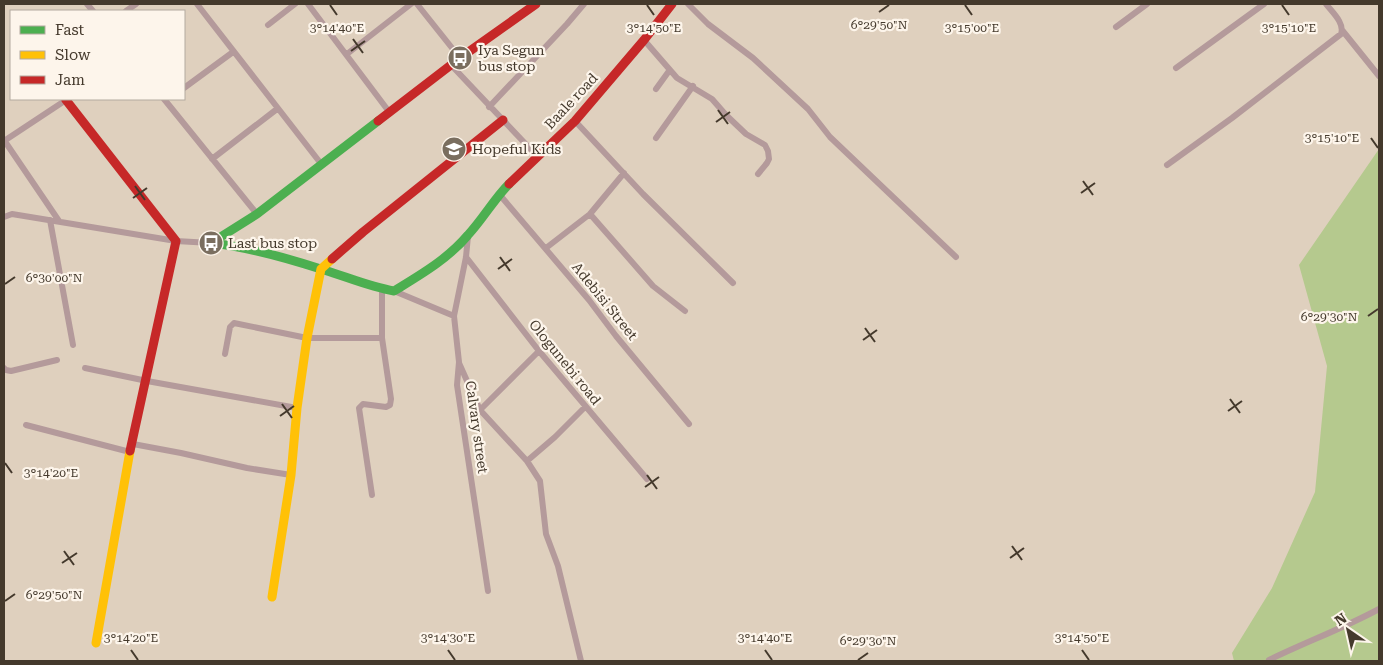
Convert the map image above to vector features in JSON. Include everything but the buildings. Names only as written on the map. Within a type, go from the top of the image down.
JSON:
[{"type":"street","points":[[197,4],[322,165]]},
{"type":"street","points":[[268,25],[295,4]]},
{"type":"street","points":[[308,4],[390,113]]},
{"type":"street","points":[[346,54],[411,4]]},
{"type":"street","points":[[417,4],[460,58]]},
{"type":"street","points":[[211,243],[257,214],[452,66],[525,7],[536,4]]},
{"type":"street","points":[[489,107],[568,24],[584,4]]},
{"type":"street","name":"Baale road","points":[[394,291],[433,267],[468,236],[500,194],[575,121],[672,4]]},
{"type":"street","points":[[688,4],[708,24],[753,58],[808,109],[830,136],[956,257]]},
{"type":"street","points":[[1116,27],[1147,4]]},
{"type":"street","points":[[1250,4],[1256,11]]},
{"type":"street","points":[[1176,68],[1264,4]]},
{"type":"street","points":[[1326,4],[1341,24],[1342,30],[1379,76]]},
{"type":"street","points":[[1167,165],[1278,82],[1340,34],[1342,30]]},
{"type":"street","points":[[644,40],[669,71],[677,78],[712,99],[746,134],[765,146],[769,159],[758,174]]},
{"type":"street","points":[[185,87],[233,52]]},
{"type":"street","points":[[452,66],[537,156]]},
{"type":"street","points":[[656,89],[669,71]]},
{"type":"street","points":[[656,138],[693,86]]},
{"type":"street","points":[[59,221],[4,141],[66,100]]},
{"type":"street","points":[[68,100],[176,241],[132,448],[96,643]]},
{"type":"street","points":[[166,100],[257,214]]},
{"type":"street","points":[[212,159],[277,109]]},
{"type":"street","points":[[272,597],[292,475],[296,408],[307,338],[321,269],[363,232],[503,120]]},
{"type":"street","points":[[575,121],[733,283]]},
{"type":"street","points":[[546,248],[590,214],[624,173]]},
{"type":"street","name":"Adebisi Street","points":[[500,194],[690,424]]},
{"type":"street","points":[[4,217],[12,214],[176,241],[238,246],[394,291],[454,316]]},
{"type":"street","points":[[590,214],[653,286],[684,311]]},
{"type":"street","points":[[50,220],[73,345]]},
{"type":"street","name":"Calvary street","points":[[468,236],[466,257],[454,316],[459,362],[457,385],[488,591]]},
{"type":"street","name":"Ologunebi road","points":[[466,257],[539,351],[647,479]]},
{"type":"street","points":[[372,496],[360,408],[363,404],[386,407],[390,405],[392,399],[382,338],[382,289]]},
{"type":"street","points":[[225,354],[230,327],[234,323],[307,338],[382,338]]},
{"type":"street","points":[[480,410],[539,351]]},
{"type":"street","points":[[4,368],[11,371],[57,360]]},
{"type":"street","points":[[459,362],[480,410],[527,461],[540,480],[546,534],[558,566],[581,661]]},
{"type":"street","points":[[85,368],[296,408]]},
{"type":"street","points":[[527,461],[555,437],[585,406]]},
{"type":"street","points":[[26,425],[132,448],[181,453],[247,468],[292,475]]},
{"type":"street","points":[[1270,660],[1356,622],[1379,609]]},
{"type":"green space","points":[[1379,149],[1379,661],[1234,661],[1232,653],[1272,588],[1315,492],[1327,366],[1299,265]]},
{"type":"traffic: fast","points":[[211,243],[257,214],[378,121]]},
{"type":"traffic: fast","points":[[211,243],[268,254],[394,291],[452,252],[509,184]]},
{"type":"traffic: slow","points":[[272,597],[291,475],[297,408],[307,338],[321,269],[332,259]]},
{"type":"traffic: slow","points":[[96,643],[130,451]]},
{"type":"traffic: jam","points":[[378,121],[460,58],[536,4]]},
{"type":"traffic: jam","points":[[509,184],[575,121],[672,4]]},
{"type":"traffic: jam","points":[[66,100],[176,241],[130,451]]},
{"type":"traffic: jam","points":[[332,259],[503,120]]},
{"type":"place","name":"Iya Segun bus stop","points":[[460,58]]},
{"type":"place","name":"Hopeful Kids","points":[[454,149]]},
{"type":"place","name":"Last bus stop","points":[[211,243]]}]
